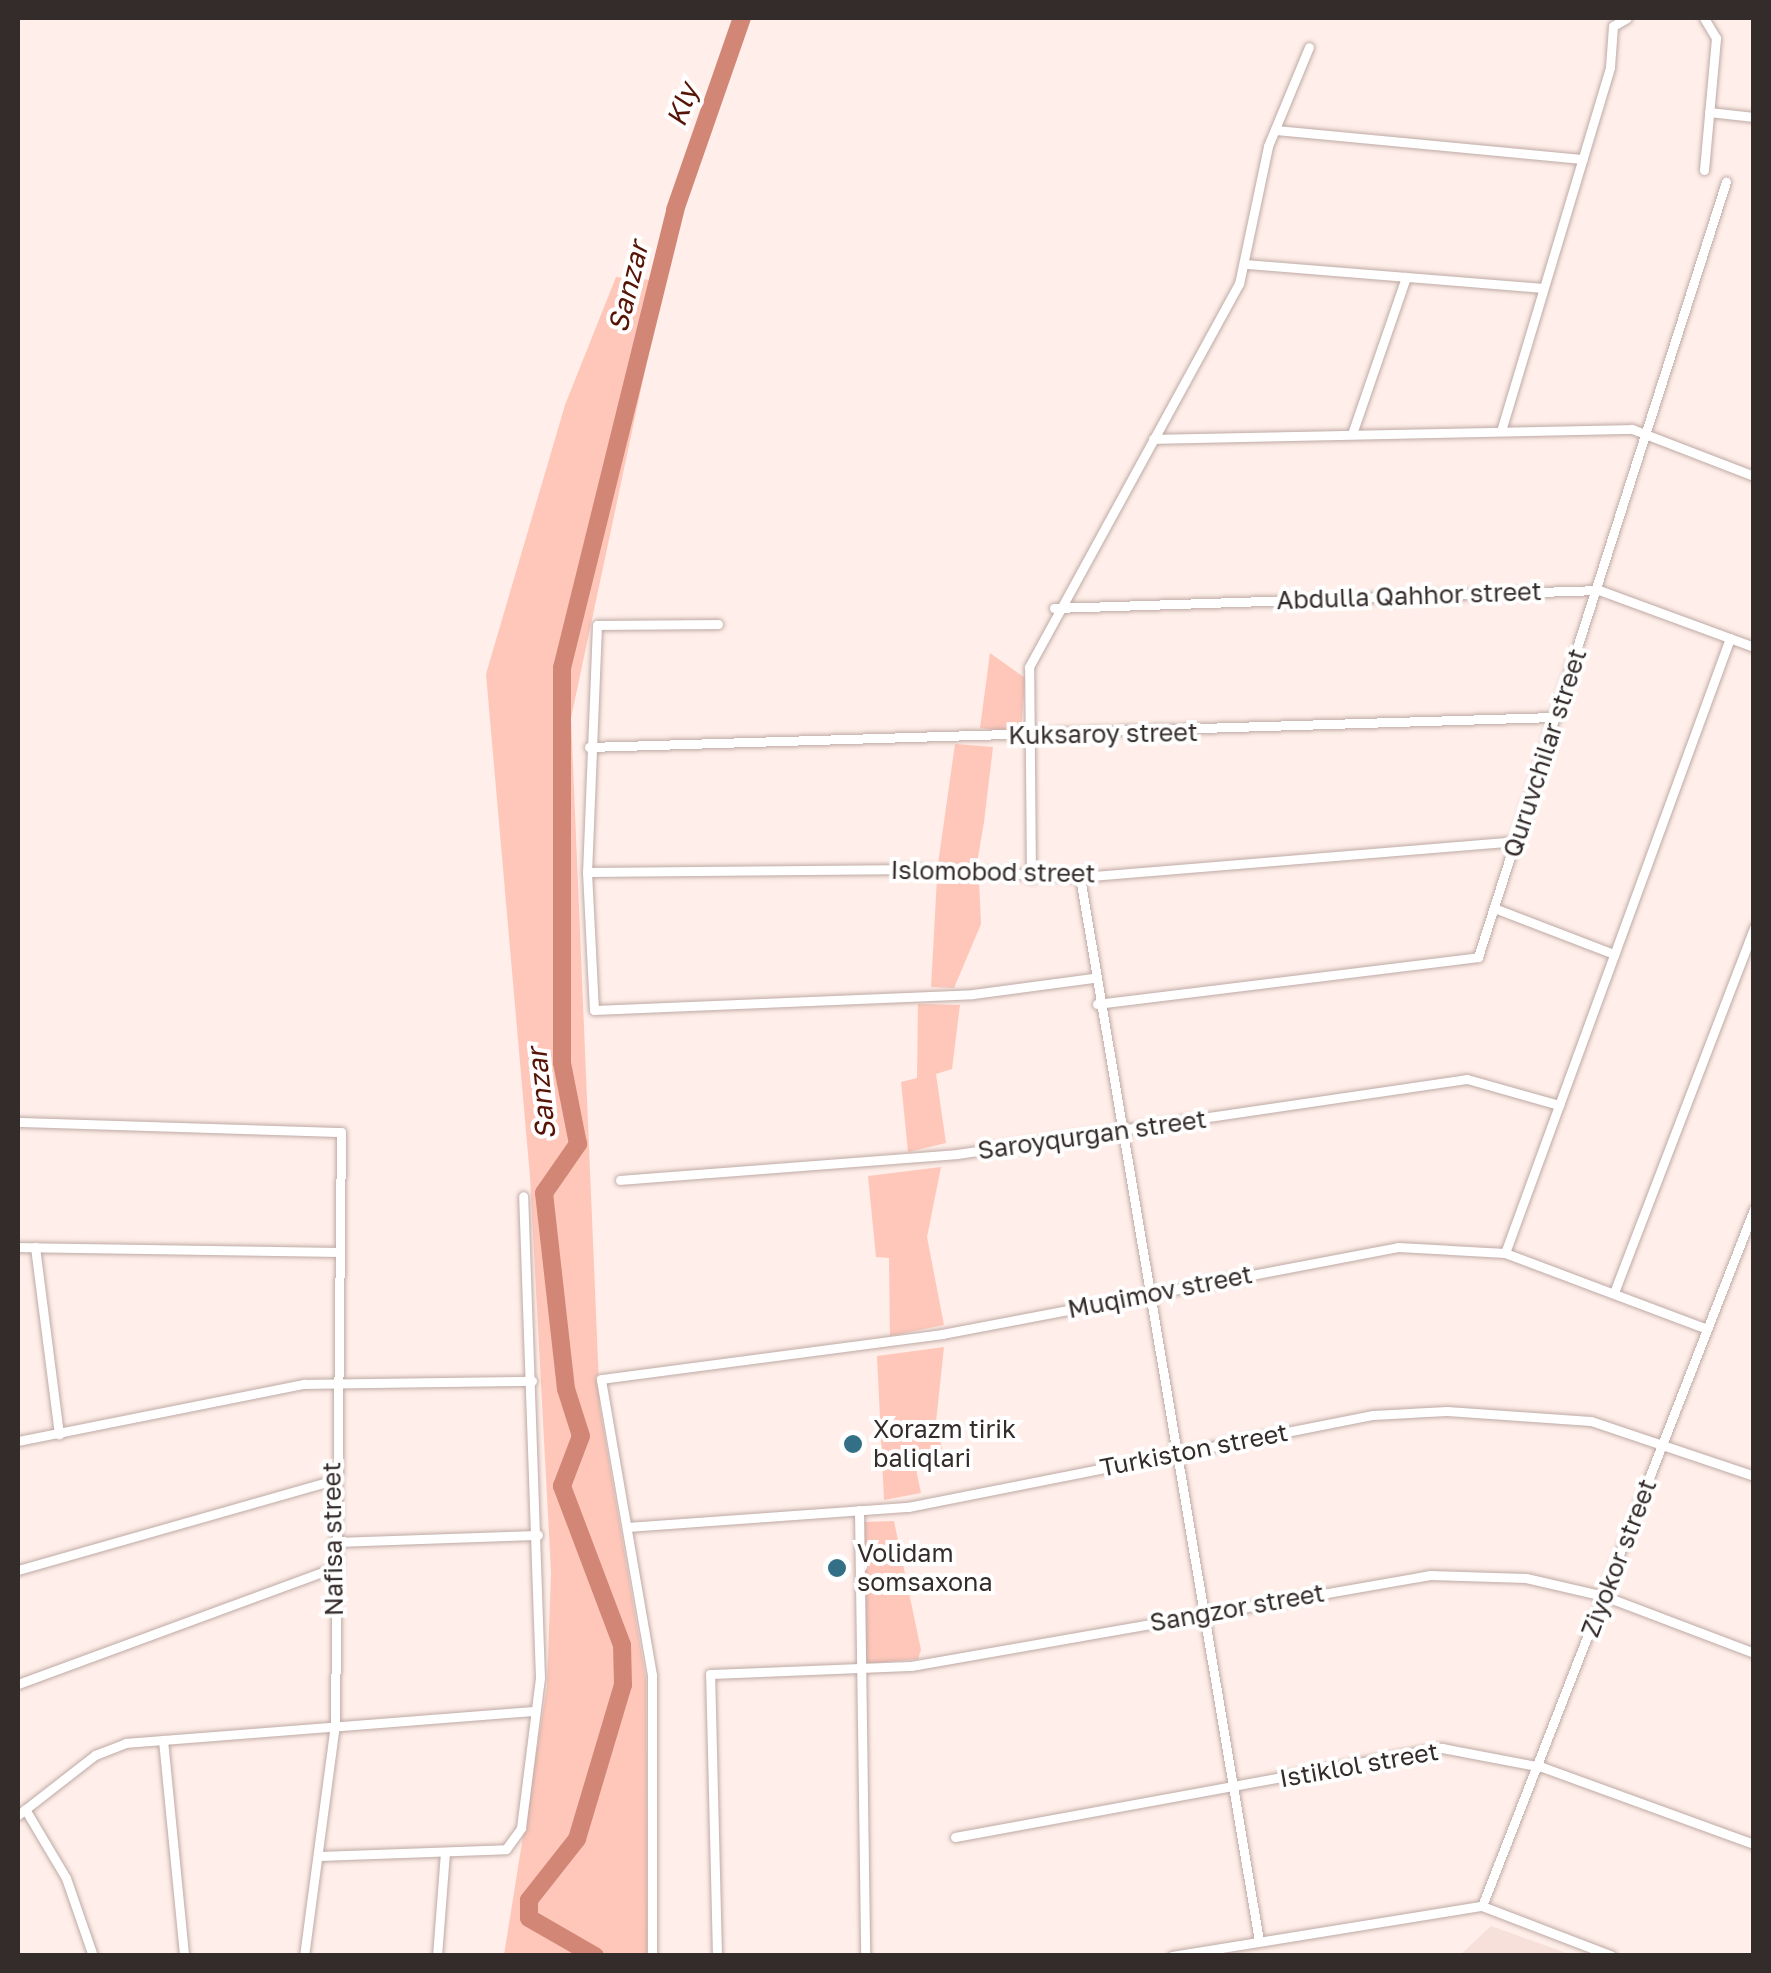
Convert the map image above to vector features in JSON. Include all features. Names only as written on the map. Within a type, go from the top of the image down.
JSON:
[{"type":"street","points":[[1501,431],[1584,159],[1613,26],[1627,18]]},
{"type":"street","points":[[1704,18],[1716,38],[1704,170]]},
{"type":"street","points":[[1031,878],[1024,740],[1029,667],[1054,608],[1210,348],[1246,264],[1275,130],[1309,46]]},
{"type":"street","points":[[1710,112],[1754,117]]},
{"type":"street","points":[[1275,130],[1584,159]]},
{"type":"street","name":"Quruvchilar street","points":[[1097,1004],[1478,956],[1599,590],[1726,182]]},
{"type":"street","points":[[1246,264],[1542,288]]},
{"type":"street","points":[[1352,434],[1406,278]]},
{"type":"street","points":[[1153,439],[1501,431],[1648,435],[1754,476]]},
{"type":"street","name":"Abdulla Qahhor street","points":[[1054,608],[1599,590],[1754,647]]},
{"type":"street","points":[[718,624],[598,625],[589,748],[587,872],[594,1010],[973,994],[1093,978]]},
{"type":"street","points":[[1505,1253],[1730,638]]},
{"type":"street","name":"Kuksaroy street","points":[[589,748],[1024,740],[1557,716]]},
{"type":"street","name":"Islomobod street","points":[[587,872],[918,868],[1031,878],[1080,877],[1517,840]]},
{"type":"street","points":[[1080,877],[1097,1004],[1259,1941]]},
{"type":"street","points":[[1494,908],[1614,954]]},
{"type":"street","points":[[1615,1290],[1754,927]]},
{"type":"street","name":"Saroyqurgan street","points":[[620,1180],[1119,1133],[1467,1079],[1559,1105]]},
{"type":"street","name":"Nafisa street","points":[[18,1122],[332,1127],[341,1132],[331,1481],[335,1724],[304,1956]]},
{"type":"street","points":[[319,1856],[445,1852],[516,1842],[535,1710],[538,1535],[523,1196]]},
{"type":"street","name":"Ziyokor street","points":[[1482,1906],[1542,1767],[1754,1209]]},
{"type":"street","points":[[18,1247],[336,1252]]},
{"type":"street","points":[[35,1247],[59,1434]]},
{"type":"street","name":"Muqimov street","points":[[628,1527],[601,1379],[942,1334],[1398,1247],[1505,1253],[1615,1290],[1707,1329]]},
{"type":"street","points":[[18,1441],[335,1386],[532,1381]]},
{"type":"street","name":"Turkiston street","points":[[628,1527],[859,1510],[1372,1415],[1447,1411],[1591,1420],[1754,1476]]},
{"type":"street","points":[[18,1570],[331,1481]]},
{"type":"street","points":[[859,1510],[865,1956]]},
{"type":"street","points":[[628,1527],[652,1676],[652,1956]]},
{"type":"street","points":[[333,1542],[538,1535]]},
{"type":"street","points":[[18,1684],[334,1568]]},
{"type":"street","name":"Sangzor street","points":[[717,1956],[710,1674],[861,1672],[1430,1575],[1526,1578],[1604,1596],[1754,1654]]},
{"type":"street","points":[[93,1956],[66,1878],[21,1812],[95,1754],[163,1740],[535,1710]]},
{"type":"street","points":[[163,1740],[184,1956]]},
{"type":"street","name":"Istiklol street","points":[[954,1838],[1442,1748],[1542,1767],[1754,1844]]},
{"type":"street","points":[[437,1956],[445,1852]]},
{"type":"street","points":[[1172,1956],[1482,1906],[1612,1956]]},
{"type":"shaded area","points":[[616,277],[664,281],[571,718],[600,1408],[646,1679],[647,1955],[504,1955],[547,1686],[551,1572],[530,1177],[486,674],[565,405]]},
{"type":"shaded area","points":[[990,653],[1025,678],[1021,734],[980,728]]},
{"type":"shaded area","points":[[955,744],[993,747],[984,822],[977,863],[938,864]]},
{"type":"shaded area","points":[[937,878],[979,881],[981,924],[954,988],[931,987]]},
{"type":"shaded area","points":[[918,1004],[960,1005],[952,1069],[936,1074],[946,1143],[908,1152],[901,1082],[917,1078]]},
{"type":"shaded area","points":[[941,1167],[927,1237],[944,1325],[890,1336],[889,1258],[876,1257],[868,1176]]},
{"type":"shaded area","points":[[944,1347],[936,1422],[942,1449],[913,1455],[921,1493],[884,1500],[877,1356]]},
{"type":"shaded area","points":[[894,1521],[921,1650],[918,1659],[865,1664],[864,1522]]},
{"type":"shaded area","points":[[1491,1926],[1572,1955],[1459,1956]]},
{"type":"waterway","name":"Sanzar","points":[[595,1956],[529,1918],[529,1900],[577,1839],[623,1685],[622,1645],[562,1486],[581,1436],[566,1389],[544,1193],[578,1144],[562,1063],[562,668],[675,210],[742,18]]},
{"type":"place","name":"Xorazm tirik baliqlari","points":[[853,1444]]},
{"type":"place","name":"Volidam somsaxona","points":[[837,1568]]},
{"type":"water label","name":"Kly","points":[[682,105]]}]
